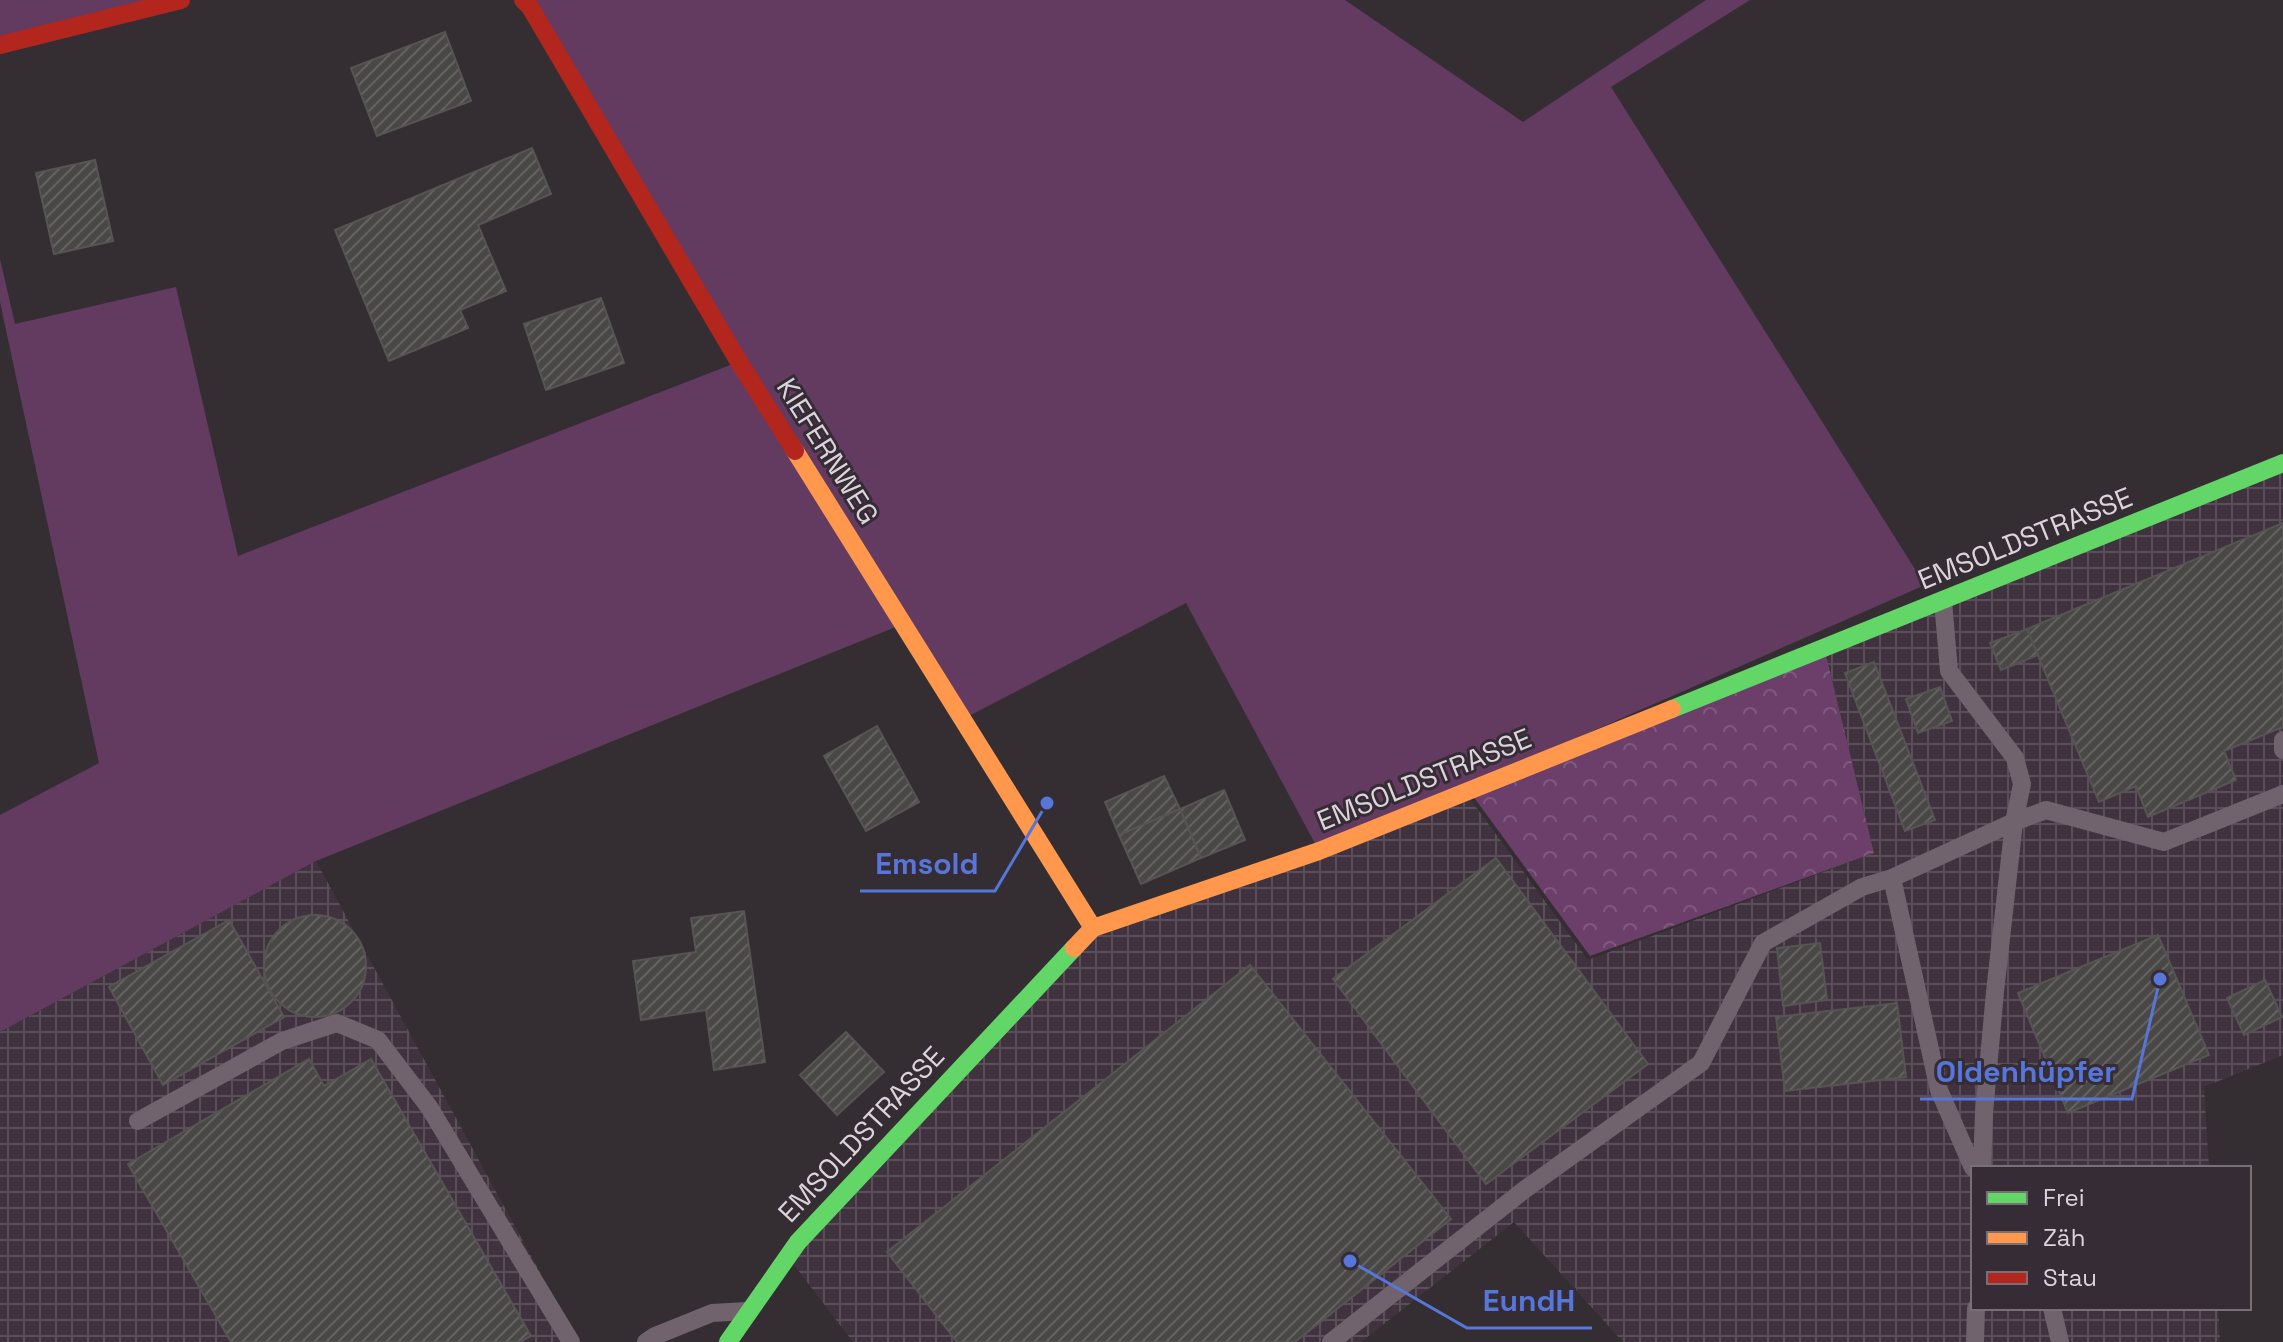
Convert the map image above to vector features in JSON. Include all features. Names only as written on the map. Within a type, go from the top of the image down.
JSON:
[{"type":"street","points":[[0,45],[181,0]]},
{"type":"street","name":"KIEFERNWEG","points":[[523,0],[530,7],[739,362],[1093,928]]},
{"type":"street","name":"EMSOLDSTRASSE","points":[[728,1342],[798,1242],[1093,928],[1319,851],[2283,463]]},
{"type":"lane","points":[[1943,601],[1949,671],[2015,758],[2022,784],[2014,822],[1984,1113],[1982,1166]]},
{"type":"lane","points":[[2283,740],[2283,750]]},
{"type":"lane","points":[[1331,1342],[1524,1190],[1701,1063],[1763,943],[1862,887],[1892,878],[2046,810],[2164,842],[2283,794]]},
{"type":"lane","points":[[1892,878],[1939,1090],[1972,1166]]},
{"type":"lane","points":[[138,1121],[282,1041],[337,1023],[378,1040],[429,1107],[571,1342]]},
{"type":"lane","points":[[1975,1342],[1976,1310]]},
{"type":"lane","points":[[2052,1310],[2060,1342]]},
{"type":"lane","points":[[646,1342],[712,1313],[750,1311]]},
{"type":"shaded area","points":[[0,0],[181,0],[0,45]]},
{"type":"shaded area","points":[[523,0],[1345,0],[1523,122],[1706,0],[1750,0],[1611,87],[1925,585],[1319,851],[1186,603],[963,719],[903,624],[316,861],[0,1032],[0,815],[99,763],[0,302],[0,259],[15,324],[176,287],[238,556],[738,362]]},
{"type":"shaded area","points":[[2283,470],[2283,1055],[2204,1087],[2209,1166],[1971,1166],[1971,1310],[2218,1310],[2220,1342],[1623,1342],[1514,1222],[1361,1342],[853,1342],[791,1261],[1099,932],[1468,796],[1588,960],[1874,853],[1826,655]]},
{"type":"shaded area","points":[[316,861],[578,1342],[0,1342],[0,1032]]},
{"type":"green space","points":[[1826,655],[1874,853],[1590,956],[1473,796]]},
{"type":"building","points":[[445,32],[471,101],[377,136],[351,68]]},
{"type":"building","points":[[532,148],[551,194],[478,225],[506,291],[460,310],[468,328],[389,361],[335,230]]},
{"type":"building","points":[[95,160],[113,241],[54,254],[36,173]]},
{"type":"building","points":[[601,298],[624,363],[546,390],[524,324]]},
{"type":"building","points":[[2283,523],[2283,727],[2224,751],[2236,780],[2148,817],[2136,786],[2099,802],[2027,629]]},
{"type":"building","points":[[2027,629],[2038,655],[2001,670],[1990,643]]},
{"type":"building","points":[[1874,662],[1935,820],[1905,831],[1845,673]]},
{"type":"building","points":[[1940,687],[1952,721],[1918,733],[1906,699]]},
{"type":"building","points":[[877,726],[919,802],[866,831],[824,756]]},
{"type":"building","points":[[1164,776],[1180,809],[1119,835],[1105,802]]},
{"type":"building","points":[[1224,790],[1245,840],[1201,858],[1180,809]]},
{"type":"building","points":[[1180,809],[1201,858],[1141,884],[1119,835]]},
{"type":"building","points":[[1496,858],[1648,1064],[1486,1184],[1333,979]]},
{"type":"building","points":[[744,911],[765,1062],[714,1070],[706,1010],[641,1020],[633,961],[696,952],[691,918]]},
{"type":"building","points":[[315,915],[335,919],[351,930],[362,946],[366,966],[362,986],[351,1002],[335,1013],[315,1017],[295,1013],[279,1002],[268,986],[264,966],[268,946],[279,930],[295,919]]},
{"type":"building","points":[[229,920],[284,1017],[163,1085],[109,987]]},
{"type":"building","points":[[2158,935],[2209,1055],[2068,1113],[2018,993]]},
{"type":"building","points":[[1820,943],[1827,1000],[1783,1006],[1777,948]]},
{"type":"building","points":[[1250,965],[1451,1219],[1295,1342],[957,1342],[887,1252]]},
{"type":"building","points":[[2265,980],[2282,1017],[2244,1035],[2227,998]]},
{"type":"building","points":[[1897,1003],[1906,1077],[1785,1091],[1776,1017]]},
{"type":"building","points":[[846,1032],[884,1072],[837,1115],[800,1075]]},
{"type":"building","points":[[309,1059],[324,1086],[371,1059],[531,1336],[520,1342],[231,1342],[128,1164]]},
{"type":"traffic: fast","points":[[1672,709],[2283,463]]},
{"type":"traffic: fast","points":[[728,1342],[798,1242],[1074,948]]},
{"type":"traffic: slow","points":[[795,451],[1093,928]]},
{"type":"traffic: slow","points":[[1074,948],[1093,928],[1319,851],[1672,709]]},
{"type":"traffic: jam","points":[[0,45],[181,0]]},
{"type":"traffic: jam","points":[[523,0],[795,451]]},
{"type":"place","name":"Emsold","points":[[1047,803]]},
{"type":"place","name":"Oldenhüpfer","points":[[2160,979]]},
{"type":"place","name":"EundH","points":[[1350,1261]]}]
